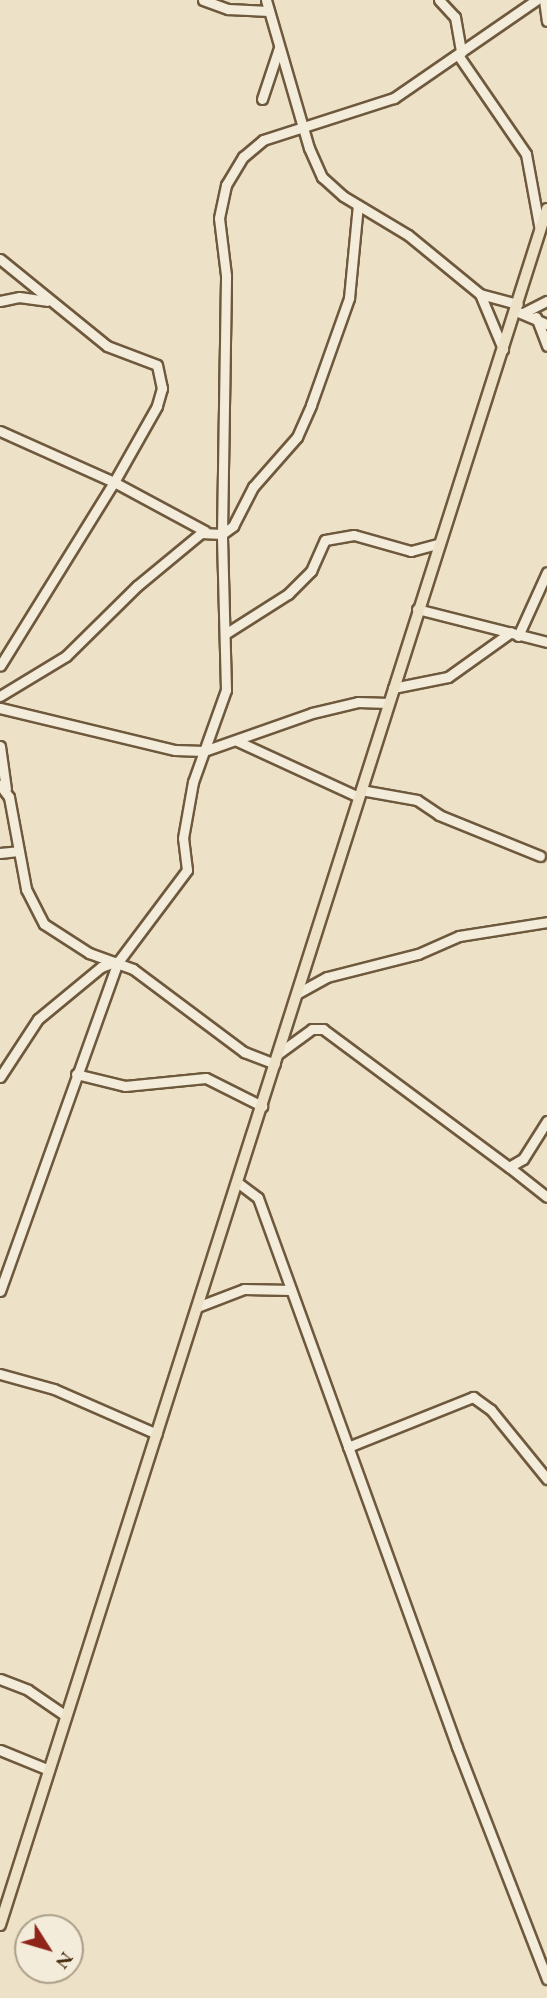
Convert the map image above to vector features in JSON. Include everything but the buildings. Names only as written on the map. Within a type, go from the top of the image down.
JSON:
[{"type":"main road","points":[[0,1925],[298,993],[417,609],[503,349],[519,309],[547,209]]},
{"type":"street","points":[[203,0],[228,9],[269,11]]},
{"type":"street","points":[[266,0],[322,177],[358,205],[408,235],[480,294],[519,309],[547,324]]},
{"type":"street","points":[[439,0],[455,18],[459,54],[526,155],[540,232]]},
{"type":"street","points":[[0,1291],[118,962],[187,870],[183,838],[193,782],[226,690],[222,534],[226,275],[220,207],[231,175],[254,146],[387,102],[536,0]]},
{"type":"street","points":[[544,0],[547,21]]},
{"type":"street","points":[[262,99],[279,43]]},
{"type":"street","points":[[0,431],[114,482],[205,531],[222,534],[233,526],[258,481],[290,446],[307,414],[349,298],[358,205]]},
{"type":"street","points":[[0,259],[48,301],[107,346],[154,363],[159,370],[162,394],[114,482],[0,666]]},
{"type":"street","points":[[480,294],[503,349]]},
{"type":"street","points":[[0,301],[19,297],[48,301]]},
{"type":"street","points":[[519,309],[547,301]]},
{"type":"street","points":[[536,317],[547,346]]},
{"type":"street","points":[[0,696],[66,656],[137,586],[205,531]]},
{"type":"street","points":[[225,634],[288,594],[311,571],[326,540],[354,535],[411,551],[440,543]]},
{"type":"street","points":[[393,688],[448,677],[515,634],[547,572]]},
{"type":"street","points":[[417,609],[544,641],[547,650]]},
{"type":"street","points":[[0,708],[175,750],[204,751],[237,741],[258,729],[312,713],[358,702],[388,703]]},
{"type":"street","points":[[237,741],[360,793],[417,800],[439,816],[540,856]]},
{"type":"street","points":[[0,746],[3,787],[26,889],[44,924],[79,948],[118,962],[244,1052],[277,1059],[312,1029],[323,1029],[547,1197]]},
{"type":"street","points":[[0,853],[18,851]]},
{"type":"street","points":[[298,993],[327,977],[418,954],[459,936],[547,922]]},
{"type":"street","points":[[0,1077],[38,1019],[102,967],[118,962]]},
{"type":"street","points":[[76,1074],[125,1086],[206,1078],[262,1106]]},
{"type":"street","points":[[509,1167],[523,1159],[547,1121]]},
{"type":"street","points":[[237,1182],[258,1198],[547,1979]]},
{"type":"street","points":[[197,1307],[244,1289],[291,1290]]},
{"type":"street","points":[[0,1374],[54,1390],[157,1434]]},
{"type":"street","points":[[348,1447],[473,1397],[491,1410],[547,1479]]},
{"type":"street","points":[[0,1679],[29,1690],[66,1716]]},
{"type":"street","points":[[0,1750],[49,1770]]}]
